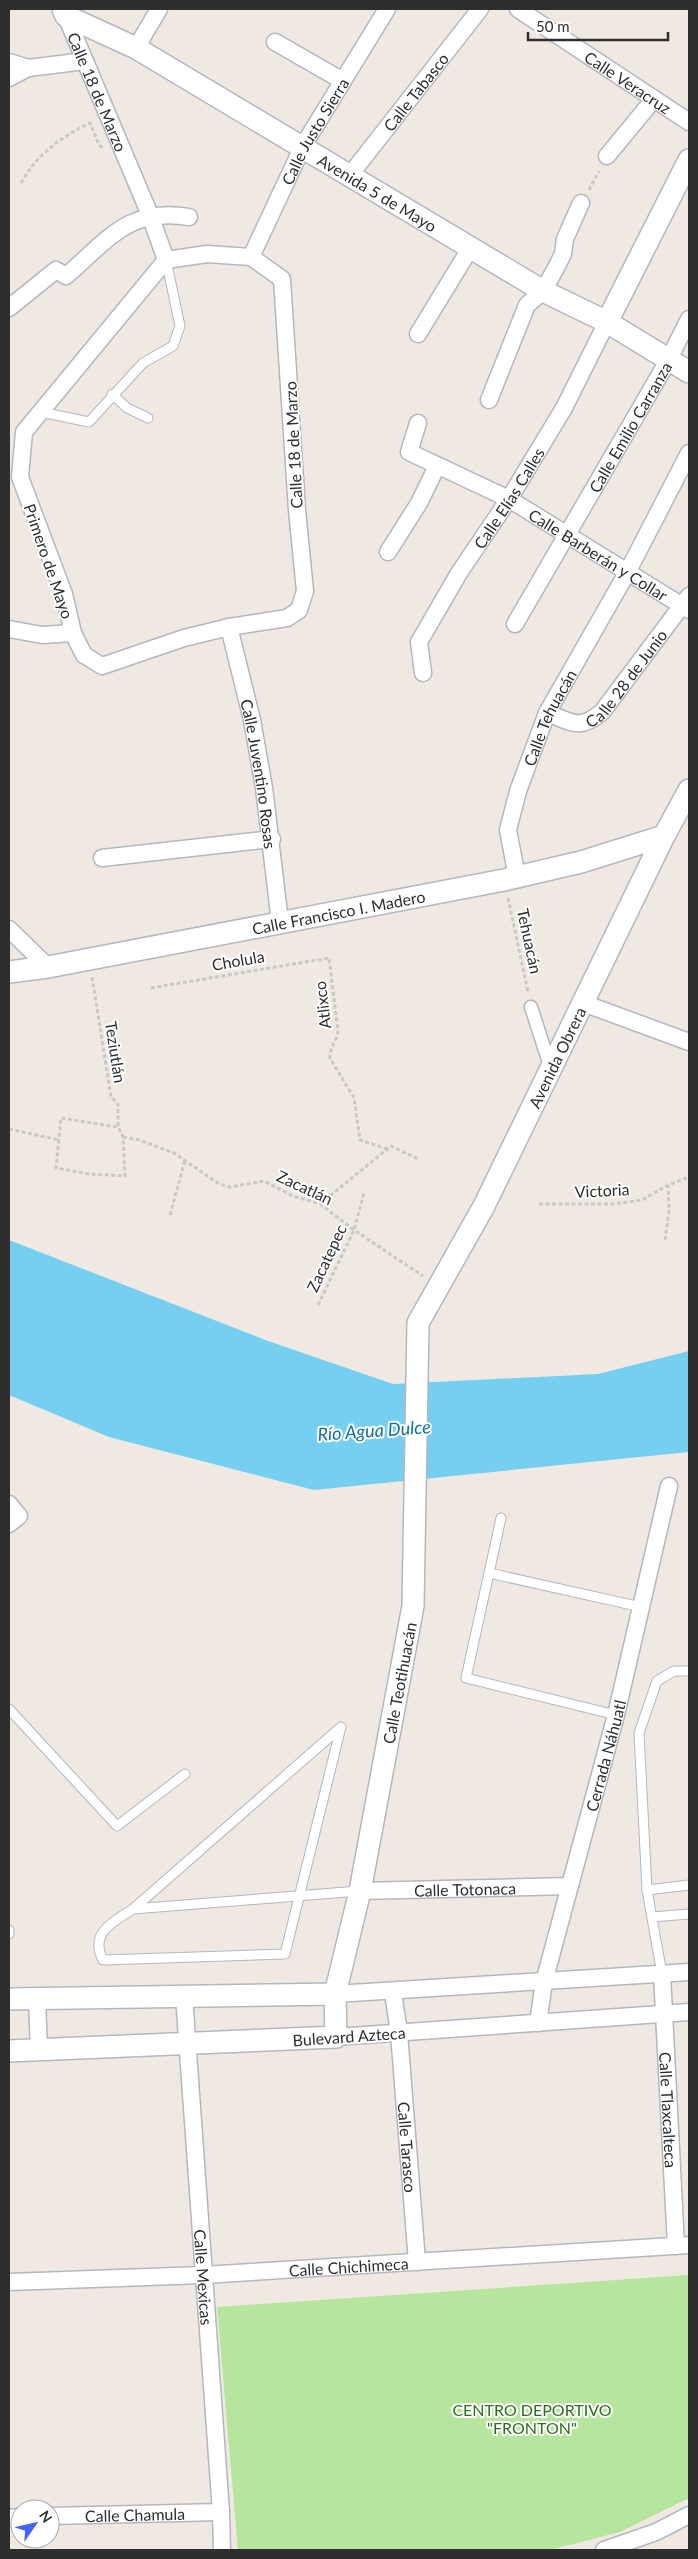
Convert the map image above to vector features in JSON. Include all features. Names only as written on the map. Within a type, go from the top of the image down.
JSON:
[{"type":"street","points":[[136,48],[159,9]]},
{"type":"street","name":"Calle Justo Sierra","points":[[250,256],[303,146],[387,9]]},
{"type":"street","name":"Calle Tabasco","points":[[350,175],[480,9]]},
{"type":"street","name":"Calle Veracruz","points":[[518,9],[689,122]]},
{"type":"street","name":"Avenida 5 de Mayo","points":[[64,13],[136,48],[543,291],[607,322],[689,372]]},
{"type":"street","name":"Calle 18 de Marzo","points":[[64,13],[150,215],[166,260]]},
{"type":"street","points":[[275,42],[343,81]]},
{"type":"street","points":[[9,78],[28,68],[85,61]]},
{"type":"street","points":[[9,62],[28,68]]},
{"type":"street","points":[[607,156],[654,99]]},
{"type":"street","points":[[607,322],[689,160]]},
{"type":"street","points":[[489,400],[527,305],[543,291],[556,268],[563,254],[565,239],[581,203]]},
{"type":"street","points":[[11,300],[56,270],[66,276],[125,224],[150,215],[170,214],[189,216]]},
{"type":"street","points":[[418,334],[471,247]]},
{"type":"street","points":[[166,260],[207,254],[250,256]]},
{"type":"street","name":"Calle 18 de Marzo","points":[[229,627],[287,618],[299,610],[305,591],[297,510],[282,279],[250,256]]},
{"type":"street","name":"Primero de Mayo","points":[[166,260],[24,432],[20,477],[64,594],[73,633],[84,655],[102,666],[184,638],[229,627]]},
{"type":"street","name":"Calle Emilio Carranza","points":[[515,624],[669,360],[689,320]]},
{"type":"street","name":"Calle Elías Calles","points":[[423,673],[419,642],[459,573],[509,499],[564,408],[607,322]]},
{"type":"street","name":"Calle Barberán y Collar","points":[[418,423],[409,452],[509,499],[628,571],[687,604]]},
{"type":"street","name":"Calle Tehuacán","points":[[511,879],[508,830],[518,791],[547,713],[628,571],[689,453]]},
{"type":"street","points":[[388,552],[419,503],[436,466]]},
{"type":"street","name":"Calle 28 de Junio","points":[[547,713],[577,724],[589,722],[602,712],[687,604]]},
{"type":"street","name":"Calle Juventino Rosas","points":[[229,627],[252,720],[272,839],[280,922]]},
{"type":"street","points":[[9,630],[42,635],[73,633]]},
{"type":"street","name":"Avenida Obrera","points":[[418,1323],[484,1206],[664,836],[689,790]]},
{"type":"street","name":"Calle Francisco I. Madero","points":[[9,972],[48,967],[511,879],[589,860],[664,836]]},
{"type":"street","points":[[102,858],[272,839]]},
{"type":"street","points":[[9,928],[48,967]]},
{"type":"street","points":[[583,1003],[689,1042]]},
{"type":"street","points":[[531,1007],[551,1069]]},
{"type":"street","name":"Calle Teotihuacán","points":[[336,2037],[335,1994],[360,1891],[413,1606],[418,1323]]},
{"type":"street","name":"Cerrada Náhuatl","points":[[538,2023],[544,1982],[616,1715],[669,1486]]},
{"type":"street","points":[[9,1504],[19,1516],[9,1524]]},
{"type":"street","name":"Calle Totonaca","points":[[360,1891],[570,1886]]},
{"type":"street","points":[[9,1999],[393,1992],[689,1972]]},
{"type":"street","name":"Calle Tlaxcalteca","points":[[662,1974],[683,2246]]},
{"type":"street","name":"Calle Tarasco","points":[[393,1992],[399,2033],[417,2262]]},
{"type":"street","name":"Calle Mexicas","points":[[184,1996],[186,2045],[221,2512],[222,2550]]},
{"type":"street","points":[[37,1999],[39,2050]]},
{"type":"street","name":"Bulevard Azteca","points":[[9,2051],[186,2045],[336,2037],[689,2012]]},
{"type":"street","name":"Calle Chichimeca","points":[[9,2282],[203,2275],[683,2246]]},
{"type":"street","name":"Calle Chamula","points":[[60,2516],[221,2512]]},
{"type":"street","points":[[604,2550],[656,2532],[689,2515]]},
{"type":"lane","points":[[41,412],[89,422],[112,394],[143,363],[173,346],[180,326],[166,260]]},
{"type":"lane","points":[[112,394],[127,408],[148,418]]},
{"type":"lane","points":[[500,1518],[466,1678],[616,1715]]},
{"type":"lane","points":[[489,1573],[641,1607]]},
{"type":"lane","points":[[662,1974],[647,1890],[639,1733],[657,1681],[674,1671],[689,1671]]},
{"type":"lane","points":[[9,1710],[117,1826],[184,1774]]},
{"type":"lane","points":[[341,1727],[285,1954],[103,1960],[98,1949],[100,1938],[108,1926],[133,1909],[341,1727]]},
{"type":"lane","points":[[647,1890],[689,1885]]},
{"type":"lane","points":[[133,1909],[360,1891]]},
{"type":"lane","points":[[652,1917],[689,1914]]},
{"type":"path","points":[[21,183],[30,166],[39,156],[68,134],[90,123],[99,145],[104,148],[121,145]]},
{"type":"path","points":[[581,203],[607,156]]},
{"type":"path","name":"Tehuacán","points":[[511,879],[531,1007]]},
{"type":"path","name":"Cholula","points":[[151,988],[329,958]]},
{"type":"path","name":"Atlixco","points":[[329,958],[338,1030],[337,1040],[332,1047],[330,1058],[354,1098],[360,1140],[387,1149]]},
{"type":"path","name":"Teziutlán","points":[[59,1140],[56,1168],[89,1174],[125,1176],[123,1137],[118,1127],[118,1104],[111,1097],[89,959]]},
{"type":"path","points":[[9,1129],[59,1140],[61,1118],[118,1127]]},
{"type":"path","name":"Zacatlán","points":[[123,1137],[139,1140],[165,1149],[185,1160],[219,1184],[230,1187],[264,1181],[293,1196],[320,1204],[354,1230],[420,1275],[440,1284]]},
{"type":"path","points":[[320,1204],[391,1146],[418,1159]]},
{"type":"path","points":[[170,1215],[185,1160]]},
{"type":"path","name":"Victoria","points":[[539,1204],[614,1204],[642,1200],[668,1185],[689,1177]]},
{"type":"path","points":[[665,1240],[669,1211],[668,1185]]},
{"type":"path","name":"Zacatepec","points":[[318,1305],[354,1230],[364,1193]]},
{"type":"green space","name":"CENTRO DEPORTIVO \"FRONTON\"","points":[[689,2275],[689,2498],[620,2532],[550,2550],[238,2550],[217,2307]]},
{"type":"water","name":"Río Agua Dulce","points":[[9,1240],[268,1341],[393,1384],[598,1374],[689,1351],[689,1452],[314,1490],[109,1437],[9,1395]]}]
